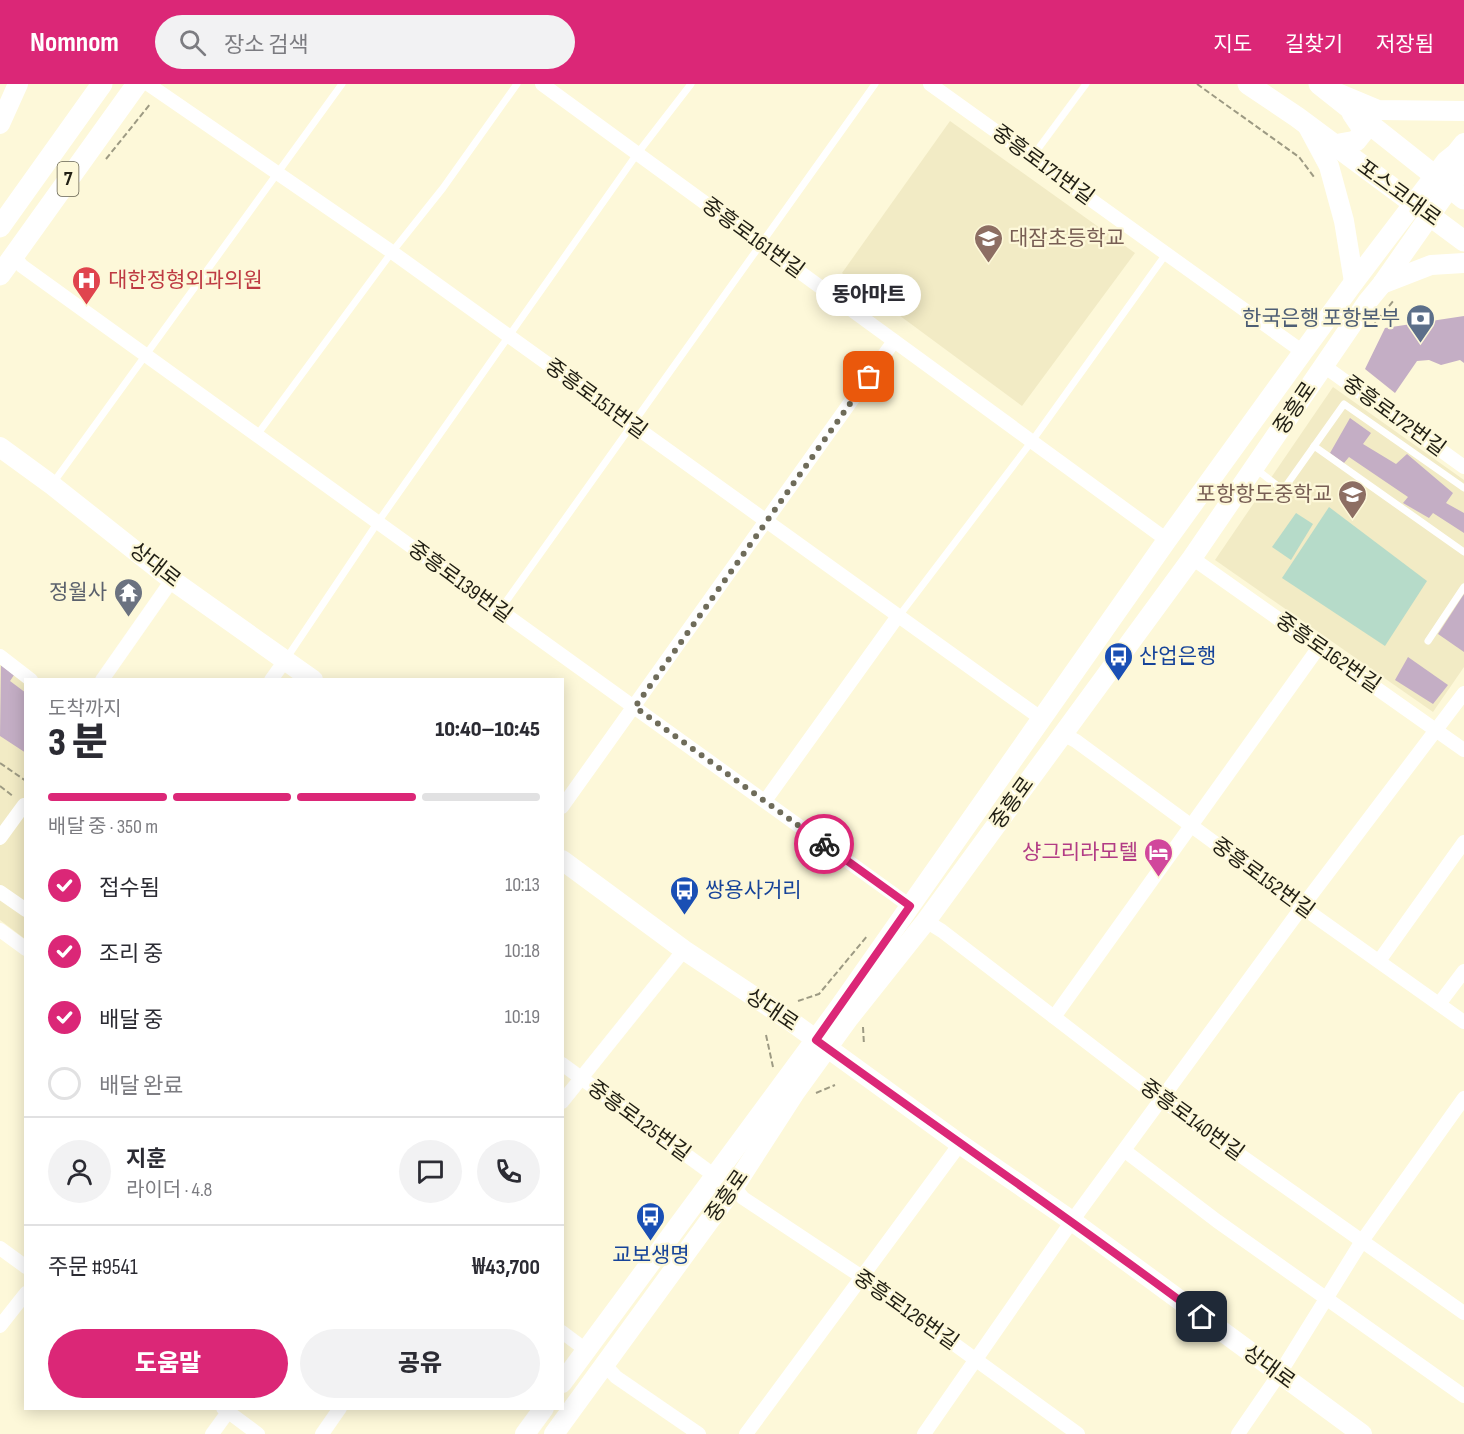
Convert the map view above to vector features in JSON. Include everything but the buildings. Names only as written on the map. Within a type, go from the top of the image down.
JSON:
[{"type":"main road","points":[[0,124],[18,84]]},
{"type":"main road","name":"7","points":[[0,227],[102,84]]},
{"type":"main road","name":"7","points":[[0,275],[137,84]]},
{"type":"main road","name":"포스코대로","points":[[1248,84],[1464,241]]},
{"type":"main road","points":[[1321,85],[1378,110],[1464,111]]},
{"type":"main road","name":"포스코대로","points":[[1321,85],[1449,187]]},
{"type":"main road","name":"포스코대로","points":[[1334,145],[1356,141],[1364,131],[1349,108]]},
{"type":"main road","points":[[1307,125],[1329,166],[1342,213],[1354,282]]},
{"type":"main road","name":"중흥로","points":[[1449,187],[1464,143]]},
{"type":"main road","name":"중흥로","points":[[554,1434],[734,1187],[910,906],[1167,540],[1354,282],[1422,210],[1449,187],[1464,167]]},
{"type":"main road","name":"중흥로","points":[[564,1380],[715,1176],[926,921],[1192,558],[1368,301],[1382,284],[1422,210]]},
{"type":"main road","points":[[1382,284],[1431,265],[1464,263]]},
{"type":"main road","name":"상대로","points":[[0,447],[172,580],[310,678]]},
{"type":"main road","name":"상대로","points":[[564,861],[684,950],[822,1044],[960,1144],[1072,1221],[1362,1434]]},
{"type":"main road","points":[[525,1434],[543,1410]]},
{"type":"street","name":"중흥로151번길","points":[[148,84],[392,252],[1042,719]]},
{"type":"street","name":"중흥로161번길","points":[[542,84],[1167,540]]},
{"type":"street","name":"중흥로171번길","points":[[930,84],[1303,352]]},
{"type":"street","name":"중흥로139번길","points":[[14,255],[22,266],[910,906]]},
{"type":"street","points":[[564,804],[894,341]]},
{"type":"street","name":"중흥로172번길","points":[[1324,366],[1464,467]]},
{"type":"street","name":"중흥로162번길","points":[[1192,558],[1464,750]]},
{"type":"street","points":[[103,678],[172,580]]},
{"type":"street","points":[[765,801],[898,616]]},
{"type":"street","points":[[1054,1017],[1318,646]]},
{"type":"street","points":[[0,656],[28,678]]},
{"type":"street","points":[[272,678],[286,659]]},
{"type":"street","points":[[924,1434],[1072,1221],[1302,907],[1464,693]]},
{"type":"street","name":"중흥로152번길","points":[[1063,734],[1076,741],[1302,907],[1464,1022]]},
{"type":"street","points":[[0,838],[24,805]]},
{"type":"street","points":[[1379,961],[1464,842]]},
{"type":"street","points":[[0,892],[24,909]]},
{"type":"street","name":"중흥로140번길","points":[[926,921],[1162,1100],[1464,1313]]},
{"type":"street","points":[[0,930],[24,948]]},
{"type":"street","points":[[564,1099],[684,950]]},
{"type":"street","points":[[1439,1004],[1464,971]]},
{"type":"street","name":"중흥로125번길","points":[[564,1065],[715,1176]]},
{"type":"street","points":[[1238,1434],[1280,1373],[1362,1241],[1464,1098]]},
{"type":"street","points":[[746,1434],[960,1144]]},
{"type":"street","points":[[1125,1151],[1217,1221],[1464,1396]]},
{"type":"street","name":"중흥로126번길","points":[[734,1187],[743,1198],[862,1277],[1078,1434]]},
{"type":"street","points":[[0,1248],[24,1266]]},
{"type":"street","points":[[0,1326],[24,1296]]},
{"type":"street","points":[[564,1334],[586,1350]]},
{"type":"street","points":[[605,1365],[616,1377],[699,1434]]},
{"type":"street","points":[[212,1434],[225,1410],[258,1434]]},
{"type":"street","points":[[322,1434],[339,1410]]},
{"type":"lane","points":[[52,485],[342,84]]},
{"type":"lane","points":[[257,435],[392,252],[443,188],[517,84]]},
{"type":"lane","points":[[286,659],[378,522],[637,154],[691,84]]},
{"type":"lane","points":[[500,610],[875,84]]},
{"type":"lane","points":[[1032,158],[1086,84]]},
{"type":"lane","points":[[898,616],[1032,441],[1166,254]]},
{"type":"lane","points":[[1254,468],[1283,490],[1344,404],[1464,488]]},
{"type":"lane","points":[[1314,446],[1464,552]]},
{"type":"lane","points":[[1428,641],[1464,587]]},
{"type":"path","points":[[1197,84],[1299,157],[1314,176]]},
{"type":"path","points":[[0,763],[24,780]]},
{"type":"path","points":[[0,786],[24,805]]},
{"type":"shaded area","name":"대잠초등학교","points":[[950,121],[1135,253],[1022,406],[842,273]]},
{"type":"shaded area","name":"포항항도중학교","points":[[1333,387],[1464,480],[1464,667],[1433,712],[1215,560]]},
{"type":"shaded area","points":[[0,660],[24,678],[24,938],[0,920]]},
{"type":"green space","points":[[1329,507],[1427,581],[1385,646],[1282,578]]},
{"type":"green space","points":[[1296,513],[1313,524],[1291,560],[1272,547]]},
{"type":"way so far","points":[[824,844],[635,707],[869,377]]},
{"type":"place","name":"대잠초등학교","points":[[988,264]]},
{"type":"place","name":"대한정형외과의원","points":[[87,306]]},
{"type":"place","name":"한국은행 포항본부","points":[[1421,344]]},
{"type":"place","name":"동아마트","points":[[869,377]]},
{"type":"place","name":"포항항도중학교","points":[[1353,520]]},
{"type":"place","name":"정월사","points":[[128,618]]},
{"type":"place","name":"산업은행","points":[[1118,682]]},
{"type":"place","name":"샹그리라모텔","points":[[1159,878]]},
{"type":"place","name":"쌍용사거리","points":[[684,916]]},
{"type":"place","name":"교보생명","points":[[651,1242]]},
{"type":"route","points":[[824,844],[910,906],[816,1040],[1072,1221],[1202,1317]]}]
